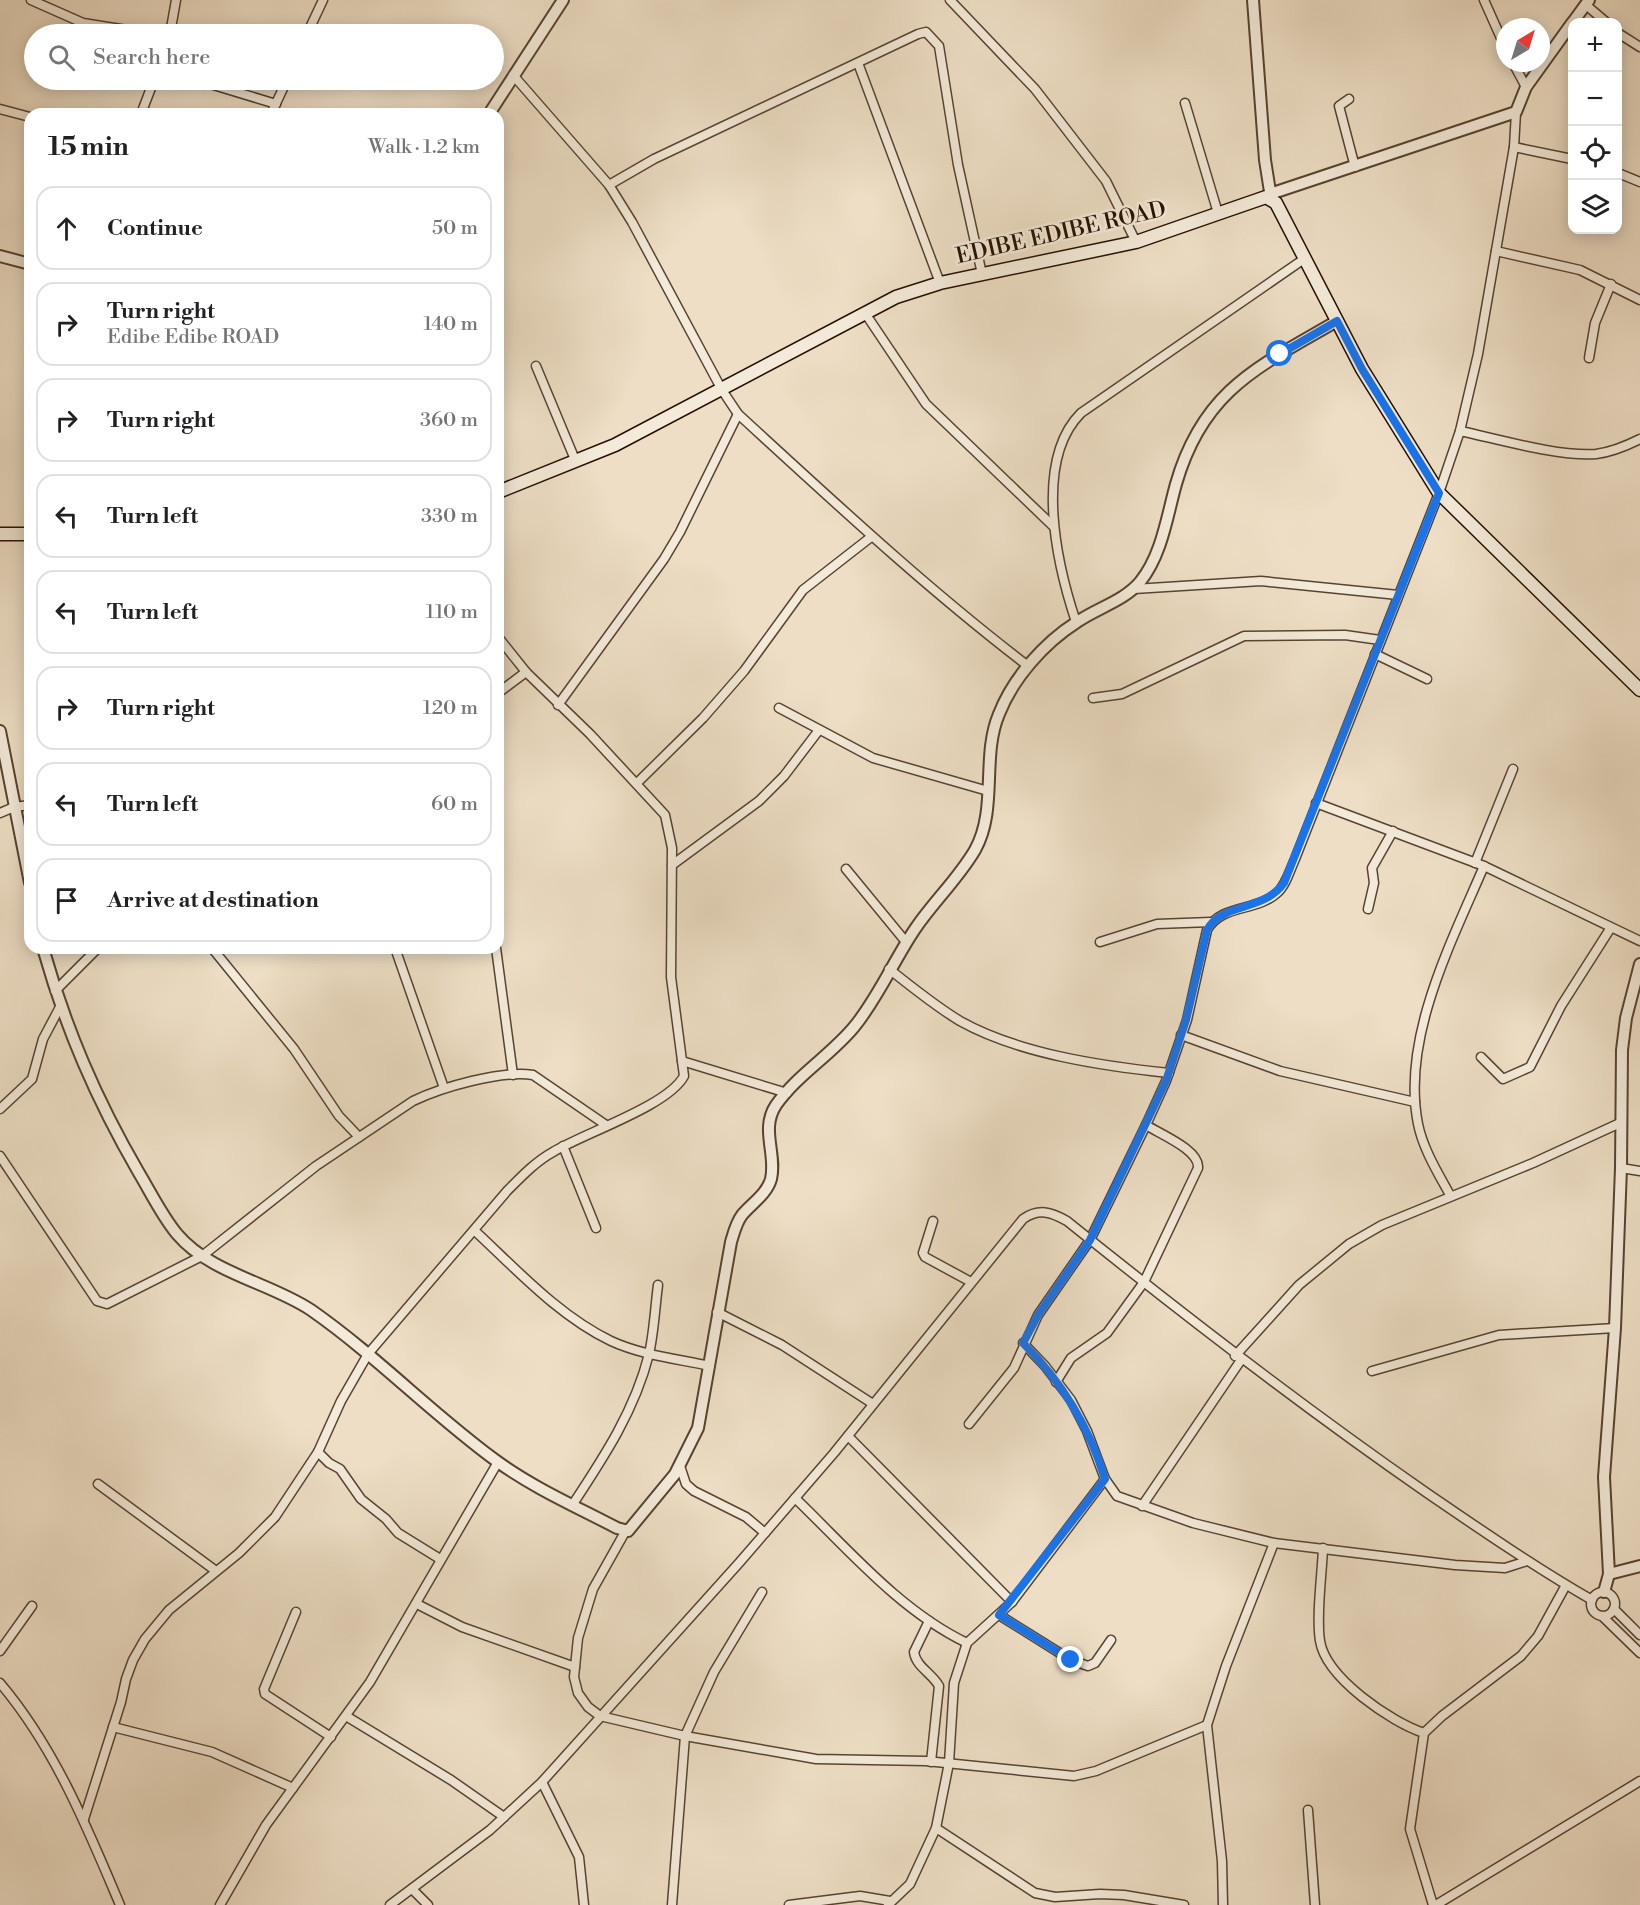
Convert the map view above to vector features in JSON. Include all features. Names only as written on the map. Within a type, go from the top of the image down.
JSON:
[{"type":"main road","name":"EDIBE EDIBE ROAD","points":[[504,490],[576,462],[722,390],[896,297],[940,283],[1136,242],[1271,196]]},
{"type":"main road","points":[[1271,196],[1362,369],[1439,493],[1640,690]]},
{"type":"main road","points":[[0,534],[24,534]]},
{"type":"street","points":[[31,0],[89,24]]},
{"type":"street","points":[[172,24],[176,0]]},
{"type":"street","points":[[312,24],[323,0]]},
{"type":"street","points":[[950,0],[1035,89],[1106,181],[1136,242]]},
{"type":"street","points":[[1253,0],[1264,148],[1271,196],[1516,112]]},
{"type":"street","points":[[1484,0],[1496,27]]},
{"type":"street","points":[[504,90],[561,1]]},
{"type":"street","points":[[1577,18],[1588,2],[1602,18]]},
{"type":"street","points":[[969,1424],[1014,1368],[1023,1343],[1038,1315],[1090,1240],[1146,1125],[1169,1073],[1181,1035],[1207,930],[1212,922],[1223,914],[1260,903],[1277,893],[1295,860],[1439,493],[1460,431],[1478,354],[1514,147],[1516,112],[1526,87],[1568,30]]},
{"type":"street","points":[[609,185],[654,159],[926,32],[939,46],[958,165],[982,274]]},
{"type":"street","points":[[1622,36],[1640,47]]},
{"type":"street","points":[[858,63],[940,283]]},
{"type":"street","points":[[1518,72],[1526,87]]},
{"type":"street","points":[[513,75],[609,185],[637,232],[722,390],[738,414],[871,537],[978,628],[1028,666]]},
{"type":"street","points":[[143,108],[150,90]]},
{"type":"street","points":[[230,90],[276,104]]},
{"type":"street","points":[[274,108],[282,90]]},
{"type":"street","points":[[493,108],[504,90]]},
{"type":"street","points":[[1349,99],[1339,106],[1355,167]]},
{"type":"street","points":[[1185,103],[1218,213]]},
{"type":"street","points":[[0,109],[24,115]]},
{"type":"street","points":[[1514,147],[1568,158]]},
{"type":"street","points":[[1622,175],[1640,182]]},
{"type":"street","points":[[1496,251],[1560,264],[1611,284],[1640,300]]},
{"type":"street","points":[[0,256],[24,262]]},
{"type":"street","points":[[1076,622],[1064,586],[1053,526],[1057,457],[1061,441],[1074,420],[1304,259]]},
{"type":"street","points":[[1589,358],[1595,323],[1611,284]]},
{"type":"street","points":[[865,313],[911,386],[926,404],[1053,526]]},
{"type":"street","points":[[1134,589],[1153,561],[1188,448],[1208,413],[1222,397],[1265,363],[1337,321]]},
{"type":"street","points":[[536,366],[576,462]]},
{"type":"street","points":[[558,705],[664,559],[680,532],[738,414]]},
{"type":"street","points":[[1460,431],[1557,450],[1596,454],[1622,448],[1640,439]]},
{"type":"street","points":[[637,783],[703,718],[744,671],[803,590],[871,537]]},
{"type":"street","points":[[1207,1725],[1138,1754],[1074,1776],[949,1763],[816,1759],[685,1736],[600,1716],[588,1707],[578,1693],[575,1667],[578,1638],[593,1589],[625,1532],[646,1511],[680,1466],[698,1428],[717,1312],[736,1227],[770,1182],[772,1165],[768,1129],[771,1115],[787,1093],[856,1025],[906,942],[975,849],[981,838],[988,791],[990,753],[998,715],[1028,666],[1076,622],[1134,589],[1261,581],[1398,595]]},
{"type":"street","points":[[1093,698],[1122,694],[1244,636],[1335,635],[1380,640]]},
{"type":"street","points":[[84,1819],[133,1660],[145,1639],[169,1610],[275,1517],[318,1452],[341,1401],[368,1354],[523,1175],[563,1146],[674,1090],[684,1076],[671,977],[672,865],[669,829],[665,815],[637,783],[526,672],[504,644]]},
{"type":"street","points":[[1375,654],[1427,679]]},
{"type":"street","points":[[504,688],[526,672]]},
{"type":"street","points":[[779,708],[873,758],[988,791]]},
{"type":"street","points":[[672,865],[759,801],[784,776],[819,730]]},
{"type":"street","points":[[0,731],[24,853]]},
{"type":"street","points":[[1450,1195],[1428,1154],[1418,1126],[1415,1102],[1419,1047],[1434,982],[1513,769]]},
{"type":"street","points":[[1316,803],[1479,865],[1610,929],[1640,941]]},
{"type":"street","points":[[0,813],[24,806]]},
{"type":"street","points":[[1368,909],[1374,884],[1372,868],[1393,831]]},
{"type":"street","points":[[846,869],[906,942]]},
{"type":"street","points":[[1100,942],[1158,924],[1212,922]]},
{"type":"street","points":[[1481,1057],[1503,1079],[1530,1067],[1561,1006],[1610,929]]},
{"type":"street","points":[[45,954],[60,1007],[86,1072],[115,1131],[171,1227],[202,1256],[308,1309],[368,1354],[498,1462],[625,1532]]},
{"type":"street","points":[[55,991],[92,954]]},
{"type":"street","points":[[217,954],[294,1049],[339,1116],[360,1137]]},
{"type":"street","points":[[397,954],[444,1088]]},
{"type":"street","points":[[497,954],[513,1075]]},
{"type":"street","points":[[1604,1592],[1610,1574],[1604,1477],[1615,1328],[1621,1168],[1622,1050],[1626,1018],[1640,964]]},
{"type":"street","points":[[889,969],[940,1008],[989,1034],[1047,1052],[1114,1067],[1169,1073]]},
{"type":"street","points":[[0,1109],[32,1079],[43,1039],[60,1007]]},
{"type":"street","points":[[1181,1035],[1280,1071],[1415,1102]]},
{"type":"street","points":[[682,1062],[787,1093]]},
{"type":"street","points":[[0,1156],[102,1304],[107,1304],[202,1256],[316,1166],[413,1101],[444,1088],[513,1075],[533,1076],[546,1082],[606,1125]]},
{"type":"street","points":[[1142,1506],[1238,1358],[1299,1285],[1349,1244],[1382,1225],[1450,1195],[1533,1163],[1620,1123]]},
{"type":"street","points":[[1056,1382],[1071,1358],[1107,1333],[1144,1282],[1199,1162],[1194,1154],[1146,1125]]},
{"type":"street","points":[[563,1146],[596,1228]]},
{"type":"street","points":[[1621,1168],[1640,1171]]},
{"type":"street","points":[[390,1905],[504,1817],[542,1782],[795,1498],[1023,1220],[1030,1214],[1040,1211],[1054,1214],[1090,1240],[1238,1358],[1356,1444],[1527,1561],[1592,1600]]},
{"type":"street","points":[[933,1221],[923,1253],[925,1257],[971,1282]]},
{"type":"street","points":[[475,1231],[576,1320],[613,1342],[649,1353],[710,1365]]},
{"type":"street","points":[[573,1504],[621,1428],[649,1353],[657,1285]]},
{"type":"street","points":[[717,1312],[782,1345],[873,1404]]},
{"type":"street","points":[[1372,1371],[1499,1335],[1615,1328]]},
{"type":"street","points":[[1023,1343],[1071,1400],[1087,1431],[1105,1479],[1117,1496],[1214,1529],[1274,1543],[1455,1565],[1505,1568],[1527,1561]]},
{"type":"street","points":[[848,1436],[1012,1602]]},
{"type":"street","points":[[318,1452],[329,1463],[340,1469],[361,1499],[386,1519],[398,1533],[440,1559]]},
{"type":"street","points":[[220,1905],[251,1850],[370,1682],[498,1462]]},
{"type":"street","points":[[680,1466],[686,1484],[694,1491],[746,1517],[765,1533]]},
{"type":"street","points":[[789,1905],[860,1896],[889,1903],[910,1884],[936,1828],[949,1763],[954,1683],[967,1643],[1012,1602],[1105,1479]]},
{"type":"street","points":[[98,1484],[216,1571]]},
{"type":"street","points":[[795,1498],[893,1593],[929,1621],[967,1643]]},
{"type":"street","points":[[1222,1905],[1222,1861],[1207,1725],[1226,1666],[1274,1543]]},
{"type":"street","points":[[1323,1548],[1320,1641],[1324,1656],[1337,1673],[1392,1719],[1424,1733]]},
{"type":"street","points":[[1610,1574],[1640,1566]]},
{"type":"street","points":[[1566,1585],[1542,1631],[1526,1651],[1442,1716],[1424,1733],[1410,1829],[1435,1905],[1640,1781]]},
{"type":"street","points":[[672,1905],[685,1736],[714,1672],[762,1592]]},
{"type":"street","points":[[1604,1592],[1595,1595],[1592,1600],[1593,1611],[1602,1616],[1640,1653]]},
{"type":"street","points":[[1602,1616],[1614,1609],[1614,1600],[1604,1592]]},
{"type":"street","points":[[417,1604],[462,1627],[575,1667]]},
{"type":"street","points":[[0,1652],[32,1606]]},
{"type":"street","points":[[1614,1609],[1640,1635]]},
{"type":"street","points":[[296,1612],[264,1689],[265,1694],[331,1737]]},
{"type":"street","points":[[999,1615],[1071,1660],[1088,1666],[1095,1663],[1111,1640]]},
{"type":"street","points":[[929,1621],[914,1652],[919,1664],[934,1677],[939,1686],[931,1762]]},
{"type":"street","points":[[0,1683],[45,1744],[84,1819],[120,1905]]},
{"type":"street","points":[[346,1716],[451,1780],[504,1817]]},
{"type":"street","points":[[113,1727],[212,1752],[293,1788]]},
{"type":"street","points":[[542,1782],[579,1857],[584,1905]]},
{"type":"street","points":[[1308,1810],[1315,1905]]},
{"type":"street","points":[[936,1828],[1035,1893],[1055,1898],[1100,1894],[1124,1895],[1184,1905]]},
{"type":"street","points":[[412,1889],[428,1905]]},
{"type":"route","points":[[1071,1660],[999,1615],[1012,1602],[1062,1538],[1105,1479],[1087,1431],[1071,1400],[1045,1366],[1023,1343],[1038,1315],[1090,1240],[1166,1081],[1186,1020],[1207,930],[1216,918],[1260,903],[1277,893],[1284,883],[1439,493],[1362,369],[1337,321],[1280,354]]}]
